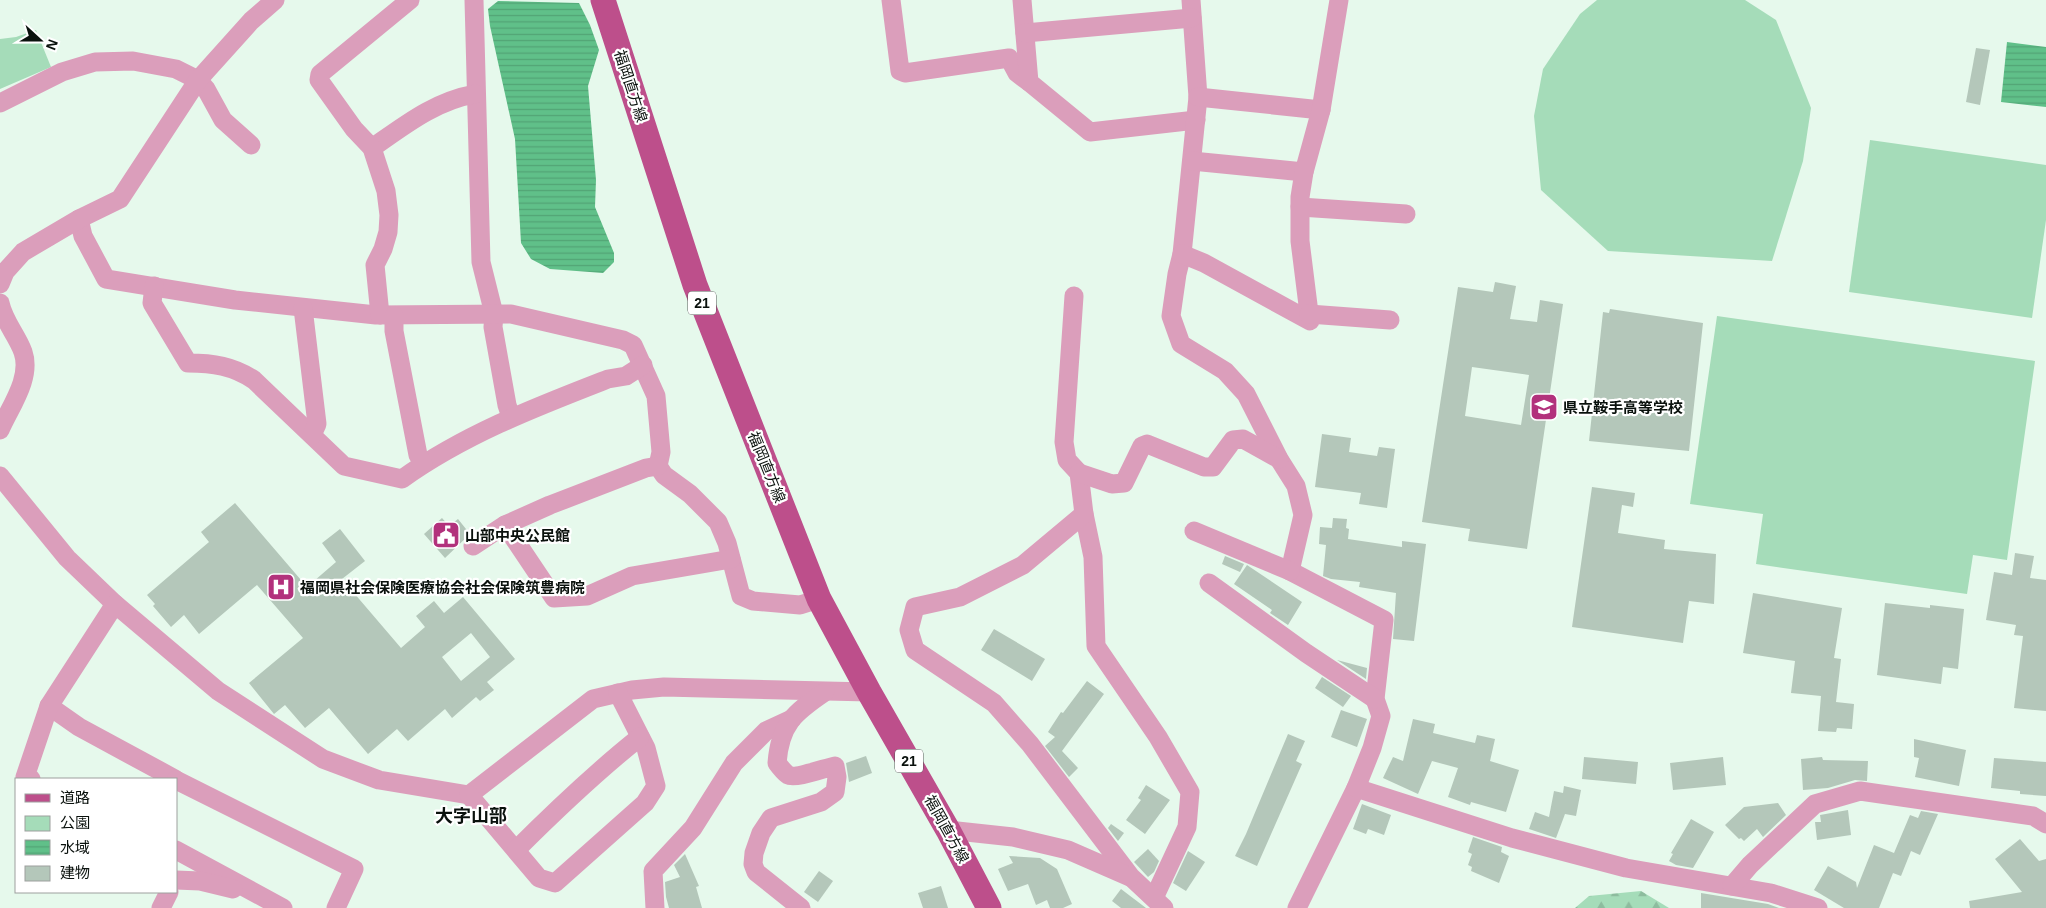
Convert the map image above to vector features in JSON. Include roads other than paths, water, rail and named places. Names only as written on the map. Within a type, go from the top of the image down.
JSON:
[{"type":"main road","name":"福岡直方線","points":[[603,0],[695,285],[819,599],[869,692],[948,830],[989,908]]},
{"type":"street","points":[[0,284],[6,272],[23,252],[79,219],[120,199],[198,80],[251,21],[275,0]]},
{"type":"street","points":[[410,0],[320,74],[319,80],[354,129],[372,148],[386,191],[389,215],[388,232],[383,249],[375,265],[387,316],[394,331],[418,455],[423,464]]},
{"type":"street","points":[[474,0],[481,262],[494,314],[493,327],[511,417]]},
{"type":"street","points":[[891,0],[900,71],[905,73],[1009,58],[1017,72],[1090,132],[1196,120]]},
{"type":"street","points":[[1022,0],[1029,82]]},
{"type":"street","points":[[1182,254],[1204,263],[1310,321],[1300,241],[1300,206],[1304,172],[1321,110],[1335,0]]},
{"type":"street","points":[[1025,33],[1192,9],[1198,97],[1182,254],[1171,316],[1181,344],[1225,371],[1246,394],[1279,459],[1296,486],[1303,515],[1290,571]]},
{"type":"street","points":[[0,103],[62,72],[95,62],[150,64],[176,69],[198,80],[206,89],[223,120],[251,145]]},
{"type":"street","points":[[372,148],[436,106],[456,97],[476,94]]},
{"type":"street","points":[[1198,97],[1321,110]]},
{"type":"street","points":[[1192,161],[1304,172]]},
{"type":"street","points":[[1300,206],[1406,214]]},
{"type":"street","points":[[79,219],[84,236],[106,279],[235,300],[387,316],[511,314],[623,340],[633,345],[656,396],[661,452],[658,466],[664,475],[690,494],[718,522],[727,543],[741,596],[753,601],[800,605],[819,599]]},
{"type":"street","points":[[154,286],[152,303],[188,363],[217,364],[241,371],[254,380],[344,466],[402,479],[423,464],[511,417],[608,380],[626,376],[643,365]]},
{"type":"street","points":[[1074,296],[1064,442],[1067,460],[1079,473],[1112,484],[1124,483],[1142,446],[1147,444],[1204,467],[1213,467],[1232,440],[1243,439],[1279,459]]},
{"type":"street","points":[[0,303],[2,316],[23,353],[25,368],[24,379],[0,430]]},
{"type":"street","points":[[303,308],[317,424],[312,435]]},
{"type":"street","points":[[1309,314],[1390,320]]},
{"type":"street","points":[[473,546],[505,525],[550,505],[646,468],[658,466]]},
{"type":"street","points":[[1079,473],[1084,514],[1093,557],[1096,646],[1158,737],[1190,792],[1187,827],[1159,903],[1131,877],[1030,744],[994,703],[915,650],[909,630],[915,607],[960,597],[1023,566],[1084,514]]},
{"type":"street","points":[[0,476],[68,558],[115,604],[218,691],[323,759],[379,780],[470,795],[539,878],[555,883],[645,803],[656,786],[646,748],[618,693]]},
{"type":"street","points":[[505,525],[554,598],[586,596],[632,576],[731,559]]},
{"type":"street","points":[[1194,531],[1290,571],[1384,620],[1375,699],[1381,716],[1372,748],[1356,788],[1297,908]]},
{"type":"street","points":[[1209,584],[1375,699]]},
{"type":"street","points":[[28,778],[24,777],[49,706],[115,604]]},
{"type":"street","points":[[470,795],[593,699],[618,693],[664,687],[869,692]]},
{"type":"street","points":[[801,908],[756,872],[753,864],[754,853],[762,833],[771,818],[821,802],[835,792],[837,777],[835,766],[819,769],[797,777],[788,776],[777,763],[778,749],[792,719],[802,707],[825,692]]},
{"type":"street","points":[[49,706],[78,727],[172,778]]},
{"type":"street","points":[[655,908],[654,871],[693,828],[734,763],[766,731],[792,719]]},
{"type":"street","points":[[516,850],[606,764],[640,737]]},
{"type":"street","points":[[178,781],[354,869],[336,908]]},
{"type":"street","points":[[1356,788],[1521,841],[1626,868],[1696,882],[1732,886],[1768,901],[1818,908]]},
{"type":"street","points":[[1732,886],[1756,859],[1815,804],[1860,791],[2033,816],[2046,824]]},
{"type":"street","points":[[948,830],[1013,836],[1068,850],[1131,877]]},
{"type":"street","points":[[178,851],[277,904]]},
{"type":"street","points":[[178,880],[200,881],[230,888],[277,904]]},
{"type":"street","points":[[161,908],[168,893]]},
{"type":"water","points":[[498,1],[579,3],[590,25],[599,50],[588,86],[596,180],[595,207],[614,253],[614,262],[603,273],[550,269],[531,259],[521,243],[515,139],[488,9]]},
{"type":"water","points":[[2007,42],[2046,47],[2046,107],[2001,102]]},
{"type":"place","name":"県立鞍手高等学校","points":[[1544,407]]},
{"type":"place","name":"山部中央公民館","points":[[446,535]]},
{"type":"place","name":"福岡県社会保険医療協会社会保険筑豊病院","points":[[281,587]]},
{"type":"district","name":"大字山部","points":[[471,816]]}]
